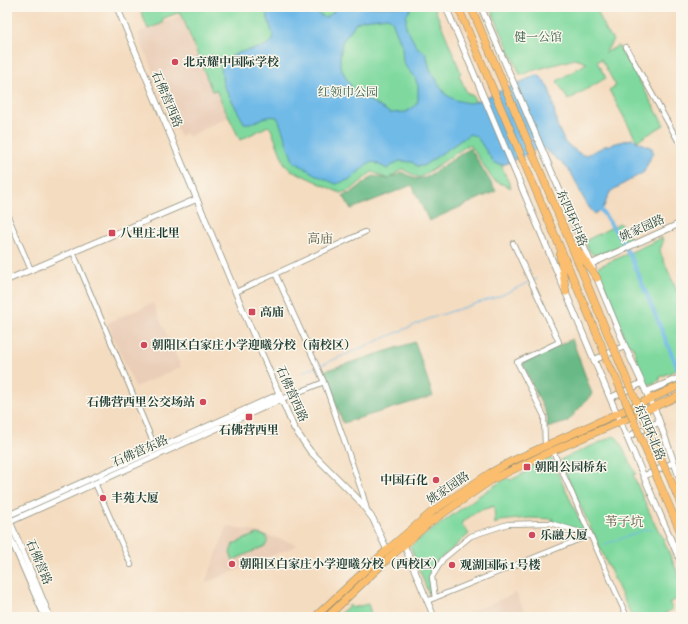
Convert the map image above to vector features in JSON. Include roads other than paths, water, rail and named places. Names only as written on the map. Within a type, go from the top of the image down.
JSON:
[{"type":"main road","name":"东四环中路","points":[[458,7],[618,383]]},
{"type":"main road","name":"东四环中路","points":[[471,7],[652,437]]},
{"type":"main road","points":[[569,238],[597,278]]},
{"type":"main road","points":[[558,243],[566,292]]},
{"type":"main road","name":"东四环北路","points":[[618,383],[681,533]]},
{"type":"main road","name":"姚家园路","points":[[315,617],[385,552],[433,512],[464,490],[510,462],[617,413],[648,395],[671,385],[681,385]]},
{"type":"main road","name":"姚家园路","points":[[327,617],[429,523],[493,479],[620,421],[679,396]]},
{"type":"main road","name":"东四环北路","points":[[652,437],[681,505]]},
{"type":"street","points":[[7,9],[11,7]]},
{"type":"street","name":"石佛营西路","points":[[117,7],[294,428],[310,451],[358,499],[368,512],[373,519],[385,552]]},
{"type":"street","points":[[446,7],[617,413]]},
{"type":"street","name":"东四环中路","points":[[481,7],[625,346],[648,395]]},
{"type":"street","points":[[626,47],[681,146]]},
{"type":"street","points":[[7,280],[197,200]]},
{"type":"street","points":[[7,214],[31,270]]},
{"type":"street","name":"姚家园路","points":[[591,264],[681,223]]},
{"type":"street","points":[[236,292],[276,275],[365,232]]},
{"type":"street","points":[[512,243],[559,342],[517,362],[544,416],[545,446]]},
{"type":"street","points":[[73,252],[156,449]]},
{"type":"street","points":[[276,275],[324,382],[368,512]]},
{"type":"street","points":[[594,360],[625,346]]},
{"type":"street","points":[[671,385],[681,377]]},
{"type":"street","points":[[281,396],[324,382]]},
{"type":"street","points":[[610,398],[642,383]]},
{"type":"street","name":"东四环北路","points":[[648,395],[681,482]]},
{"type":"street","name":"石佛营东路","points":[[8,518],[156,449],[281,396]]},
{"type":"street","name":"石佛营东路","points":[[8,518],[94,483],[281,396]]},
{"type":"street","name":"东四环北路","points":[[617,413],[681,563]]},
{"type":"street","points":[[627,437],[659,422]]},
{"type":"street","points":[[553,451],[627,617]]},
{"type":"street","points":[[644,476],[673,463]]},
{"type":"street","points":[[94,483],[131,565]]},
{"type":"street","name":"石佛营路","points":[[8,518],[49,617]]},
{"type":"street","points":[[435,598],[432,577],[443,560],[471,536],[508,524],[550,523],[590,535]]},
{"type":"street","name":"石佛营路","points":[[7,530],[45,617]]},
{"type":"street","points":[[428,601],[590,535]]},
{"type":"street","points":[[404,545],[434,617]]},
{"type":"street","points":[[674,617],[681,614]]},
{"type":"water","points":[[268,7],[313,7],[317,13],[325,18],[338,7],[412,7],[406,16],[406,27],[416,46],[426,54],[430,69],[445,94],[455,100],[468,103],[475,102],[537,75],[541,77],[549,89],[557,125],[565,143],[582,155],[587,155],[605,146],[632,139],[652,148],[653,152],[644,172],[611,191],[604,207],[595,214],[587,205],[568,169],[542,147],[503,165],[494,163],[477,137],[470,134],[423,166],[417,166],[412,162],[399,161],[387,169],[374,162],[367,164],[351,179],[336,184],[316,175],[293,161],[277,117],[272,116],[249,123],[244,123],[223,84],[221,67],[229,59],[243,51],[266,45],[274,39],[266,12]],"holes":[[[388,17],[392,21],[402,46],[403,61],[415,78],[418,86],[418,101],[415,106],[406,112],[390,113],[354,93],[340,66],[342,42],[356,23],[363,20]]]},
{"type":"waterway","points":[[601,210],[631,257],[681,376]]},
{"type":"waterway","points":[[532,281],[537,279]]},
{"type":"waterway","points":[[319,366],[431,318],[500,296],[529,282]]},
{"type":"waterway","points":[[303,372],[316,367]]},
{"type":"waterway","points":[[599,549],[603,545],[647,529],[651,530]]},
{"type":"place","name":"北京耀中国际学校","points":[[175,62]]},
{"type":"place","name":"八里庄北里","points":[[112,233]]},
{"type":"place","name":"高庙","points":[[252,312]]},
{"type":"place","name":"朝阳区白家庄小学迎曦分校（南校区）","points":[[144,345]]},
{"type":"place","name":"石佛营西里公交场站","points":[[203,402]]},
{"type":"place","name":"石佛营西里","points":[[249,417]]},
{"type":"place","name":"朝阳公园桥东","points":[[527,467]]},
{"type":"place","name":"中国石化","points":[[436,480]]},
{"type":"place","name":"丰苑大厦","points":[[103,498]]},
{"type":"place","name":"乐融大厦","points":[[532,535]]},
{"type":"place","name":"朝阳区白家庄小学迎曦分校（西校区）","points":[[232,564]]},
{"type":"place","name":"观湖国际 1 号楼","points":[[452,565]]},
{"type":"district","name":"高庙","points":[[320,238]]},
{"type":"district","name":"苇子坑","points":[[624,521]]},
{"type":"park label","name":"健一公馆","points":[[538,37]]},
{"type":"park label","name":"红领巾公园","points":[[348,92]]}]
